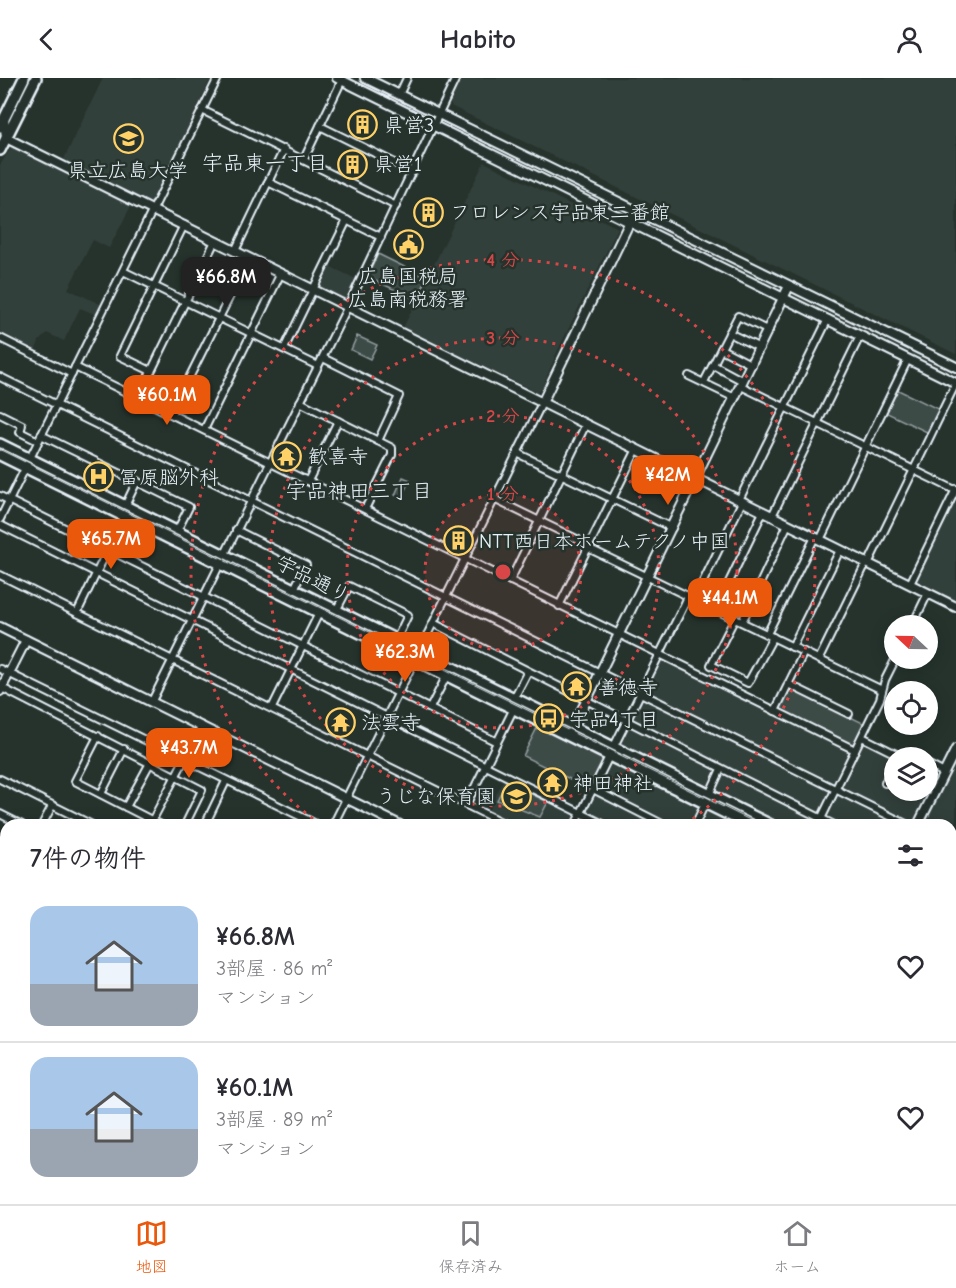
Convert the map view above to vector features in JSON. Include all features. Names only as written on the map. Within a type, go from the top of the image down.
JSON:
[{"type":"main road","points":[[1,121],[24,78]]},
{"type":"main road","points":[[0,150],[36,78]]},
{"type":"main road","name":"宇品通り","points":[[0,444],[27,463],[124,511],[219,564],[514,703],[609,757],[756,819]]},
{"type":"main road","name":"宇品通り","points":[[0,455],[27,463]]},
{"type":"main road","name":"宇品通り","points":[[124,511],[177,531],[396,640],[447,675],[574,727],[614,747],[740,819]]},
{"type":"street","points":[[0,519],[218,78]]},
{"type":"street","points":[[365,78],[956,368]]},
{"type":"street","points":[[399,95],[407,78]]},
{"type":"street","points":[[152,701],[323,358],[435,127],[456,78]]},
{"type":"street","points":[[304,159],[340,79],[956,383],[819,659]]},
{"type":"street","points":[[202,110],[396,206]]},
{"type":"street","points":[[1,121],[6,138],[956,607]]},
{"type":"street","points":[[320,126],[413,172]]},
{"type":"street","points":[[235,251],[284,149]]},
{"type":"street","points":[[268,182],[381,237]]},
{"type":"street","points":[[336,819],[635,211]]},
{"type":"street","points":[[284,349],[347,220]]},
{"type":"street","points":[[151,371],[120,356],[184,225]]},
{"type":"street","points":[[138,398],[215,241]]},
{"type":"street","points":[[171,414],[249,258]]},
{"type":"street","points":[[123,271],[318,366]]},
{"type":"street","points":[[204,430],[281,273]]},
{"type":"street","points":[[569,736],[789,286]]},
{"type":"street","points":[[704,382],[738,316],[769,331]]},
{"type":"street","points":[[578,819],[659,656],[741,501],[784,406],[828,319]]},
{"type":"street","points":[[729,333],[760,348]]},
{"type":"street","points":[[772,516],[860,336]]},
{"type":"street","points":[[0,338],[72,374]]},
{"type":"street","points":[[721,349],[752,365]]},
{"type":"street","points":[[323,358],[399,396],[378,441]]},
{"type":"street","points":[[735,618],[711,664],[748,683],[817,539],[908,359]]},
{"type":"street","points":[[713,365],[784,406],[956,489],[910,584]]},
{"type":"street","points":[[75,367],[659,656],[855,750]]},
{"type":"street","points":[[688,376],[735,398]]},
{"type":"street","points":[[0,377],[895,819]]},
{"type":"street","points":[[300,402],[392,448],[392,455],[365,509]]},
{"type":"street","points":[[0,414],[22,425],[20,432],[40,438],[137,481],[189,507],[177,531]]},
{"type":"street","points":[[308,481],[338,421]]},
{"type":"street","points":[[510,581],[586,424]]},
{"type":"street","points":[[559,606],[637,449]]},
{"type":"street","points":[[517,453],[672,528]]},
{"type":"street","points":[[76,613],[108,549],[137,481]]},
{"type":"street","points":[[0,496],[497,742]]},
{"type":"street","points":[[494,499],[648,577],[882,690]]},
{"type":"street","points":[[716,609],[763,512]]},
{"type":"street","points":[[742,622],[788,524]]},
{"type":"street","points":[[0,525],[593,819]]},
{"type":"street","points":[[236,530],[306,565],[294,589]]},
{"type":"street","points":[[792,646],[840,550]]},
{"type":"street","points":[[0,575],[495,819]]},
{"type":"street","points":[[336,610],[349,586],[408,615],[396,640]]},
{"type":"street","points":[[917,615],[928,593]]},
{"type":"street","points":[[272,708],[319,613]]},
{"type":"street","points":[[433,623],[814,819]]},
{"type":"street","points":[[0,627],[386,819]]},
{"type":"street","points":[[26,640],[1,689],[202,790],[188,819]]},
{"type":"street","points":[[775,711],[804,652]]},
{"type":"street","points":[[0,669],[305,819]]},
{"type":"street","points":[[821,819],[862,737],[891,669]]},
{"type":"street","points":[[466,805],[527,673]]},
{"type":"street","points":[[430,708],[447,675]]},
{"type":"street","points":[[788,684],[849,714]]},
{"type":"street","points":[[153,819],[202,726]]},
{"type":"street","points":[[98,736],[75,781],[150,819]]},
{"type":"street","points":[[862,737],[884,749]]},
{"type":"street","points":[[101,794],[124,749]]},
{"type":"street","points":[[921,819],[955,753]]},
{"type":"street","points":[[126,807],[150,763]]},
{"type":"street","points":[[698,819],[721,769]]},
{"type":"street","points":[[938,769],[944,772]]},
{"type":"street","points":[[0,779],[79,819]]},
{"type":"street","points":[[208,819],[226,781]]},
{"type":"street","points":[[593,789],[652,819]]},
{"type":"street","points":[[45,819],[52,806]]},
{"type":"shaded area","name":"県立広島大学","points":[[103,78],[211,78],[152,202],[149,203],[64,159]]},
{"type":"shaded area","points":[[462,78],[956,78],[956,354],[451,106],[450,102]]},
{"type":"shaded area","points":[[13,145],[132,204],[109,248],[93,240],[68,289],[102,305],[97,315],[80,308],[64,341],[47,333],[39,341],[35,352],[0,335],[0,165]]},
{"type":"shaded area","points":[[484,162],[618,228],[558,350],[541,390],[537,392],[403,328]]},
{"type":"shaded area","points":[[378,254],[427,278],[417,300],[367,277]]},
{"type":"shaded area","points":[[327,265],[356,279],[346,300],[317,286]]},
{"type":"shaded area","points":[[357,336],[377,345],[370,359],[351,350]]},
{"type":"shaded area","points":[[896,389],[940,410],[929,433],[885,412]]},
{"type":"shaded area","points":[[403,477],[410,480],[401,498],[395,495]]},
{"type":"shaded area","points":[[956,497],[956,603],[921,585],[915,579]]},
{"type":"shaded area","points":[[661,658],[855,749],[862,738],[886,747],[884,747],[884,801],[938,801],[938,770],[944,773],[956,748],[956,819],[581,819]]},
{"type":"shaded area","points":[[793,689],[865,724],[855,745],[850,746],[781,711],[780,708],[788,691]]},
{"type":"shaded area","points":[[538,726],[602,758],[603,761],[590,789],[523,756]]},
{"type":"shaded area","name":"うじな保育園","points":[[504,779],[574,813],[572,819],[500,819],[487,813]]},
{"type":"shaded area","points":[[506,782],[548,802],[540,817],[497,800]]},
{"type":"tram line","points":[[0,448],[752,819]]},
{"type":"place","name":"県営3","points":[[363,125]]},
{"type":"place","name":"県立広島大学","points":[[128,139]]},
{"type":"place","name":"県営1","points":[[353,164]]},
{"type":"place","name":"フロレンス宇品東二番館","points":[[429,212]]},
{"type":"place","name":"広島国税局 広島南税務署","points":[[408,245]]},
{"type":"place","name":"歓喜寺","points":[[287,456]]},
{"type":"place","name":"冨原脳外科","points":[[98,477]]},
{"type":"place","name":"NTT西日本ホームテクノ中国","points":[[458,541]]},
{"type":"place","name":"善徳寺","points":[[577,687]]},
{"type":"place","name":"宇品4丁目","points":[[548,719]]},
{"type":"place","name":"法雲寺","points":[[340,722]]},
{"type":"place","name":"神田神社","points":[[552,783]]},
{"type":"place","name":"うじな保育園","points":[[517,796]]},
{"type":"district","name":"宇品東一丁目","points":[[265,163]]},
{"type":"district","name":"宇品神田三丁目","points":[[359,491]]}]
